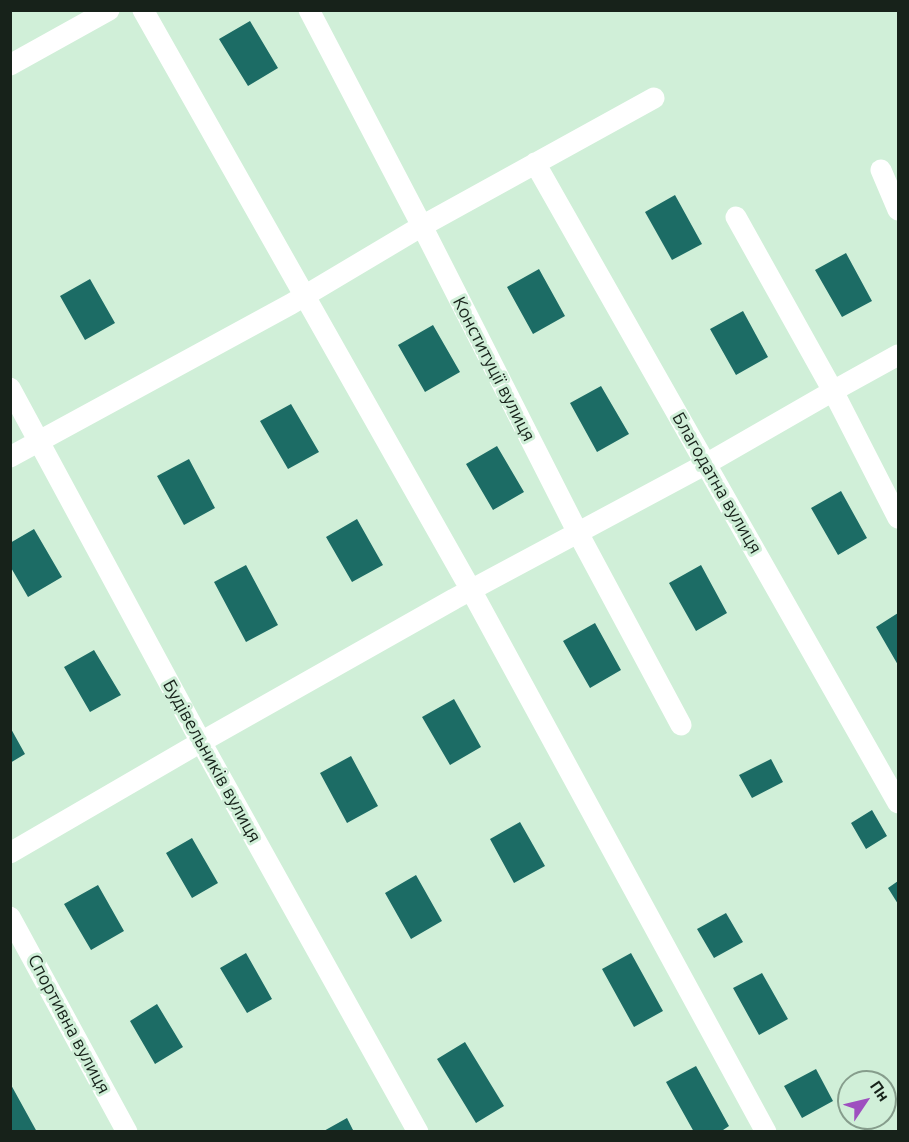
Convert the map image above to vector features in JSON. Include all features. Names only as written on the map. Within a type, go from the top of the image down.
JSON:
[{"type":"street","points":[[10,65],[109,10]]},
{"type":"street","points":[[143,10],[471,590],[766,1131]]},
{"type":"street","name":"Конституції вулиця","points":[[309,10],[578,533],[681,725]]},
{"type":"street","points":[[10,458],[305,296],[422,226],[654,98]]},
{"type":"street","name":"Благодатна вулиця","points":[[535,163],[706,464],[891,773],[898,803]]},
{"type":"street","points":[[882,170],[898,210]]},
{"type":"street","points":[[736,216],[833,391],[898,518]]},
{"type":"street","points":[[10,853],[471,590],[706,464],[898,355]]},
{"type":"street","name":"Будівельників вулиця","points":[[10,388],[201,742],[418,1131]]},
{"type":"street","name":"Спортивна вулиця","points":[[10,917],[127,1131]]},
{"type":"building","points":[[250,21],[278,68],[248,86],[219,39]]},
{"type":"building","points":[[675,195],[702,244],[672,260],[645,212]]},
{"type":"building","points":[[846,253],[872,301],[842,317],[815,270]]},
{"type":"building","points":[[539,269],[565,316],[533,334],[507,287]]},
{"type":"building","points":[[90,279],[115,323],[85,340],[60,296]]},
{"type":"building","points":[[743,311],[768,357],[736,375],[710,329]]},
{"type":"building","points":[[433,325],[460,372],[425,392],[398,345]]},
{"type":"building","points":[[601,386],[629,434],[597,452],[570,403]]},
{"type":"building","points":[[291,404],[319,452],[288,469],[260,421]]},
{"type":"building","points":[[497,446],[524,492],[493,510],[466,464]]},
{"type":"building","points":[[189,459],[215,508],[184,525],[157,476]]},
{"type":"building","points":[[841,491],[867,538],[838,555],[811,508]]},
{"type":"building","points":[[357,519],[383,565],[352,582],[326,537]]},
{"type":"building","points":[[34,529],[62,577],[28,597],[10,566],[10,543]]},
{"type":"building","points":[[246,565],[278,625],[246,642],[214,582]]},
{"type":"building","points":[[701,565],[727,613],[696,631],[669,583]]},
{"type":"building","points":[[898,613],[898,665],[876,627]]},
{"type":"building","points":[[595,623],[621,670],[590,688],[563,641]]},
{"type":"building","points":[[94,650],[121,695],[90,712],[64,667]]},
{"type":"building","points":[[454,699],[481,747],[450,765],[422,717]]},
{"type":"building","points":[[10,727],[25,754],[10,763]]},
{"type":"building","points":[[351,756],[378,806],[347,823],[320,773]]},
{"type":"building","points":[[771,759],[783,782],[752,798],[739,775]]},
{"type":"building","points":[[872,810],[887,836],[866,849],[851,823]]},
{"type":"building","points":[[520,822],[545,866],[514,883],[490,839]]},
{"type":"building","points":[[192,838],[218,883],[192,898],[166,853]]},
{"type":"building","points":[[416,875],[442,921],[411,939],[385,893]]},
{"type":"building","points":[[898,881],[898,904],[888,888]]},
{"type":"building","points":[[98,885],[124,931],[91,950],[64,904]]},
{"type":"building","points":[[726,913],[743,942],[714,958],[697,929]]},
{"type":"building","points":[[246,953],[272,999],[247,1013],[220,968]]},
{"type":"building","points":[[631,953],[663,1011],[634,1027],[602,969]]},
{"type":"building","points":[[762,973],[788,1019],[759,1035],[733,988]]},
{"type":"building","points":[[157,1004],[183,1047],[155,1064],[130,1021]]},
{"type":"building","points":[[465,1042],[504,1106],[476,1123],[437,1059]]},
{"type":"building","points":[[696,1066],[729,1126],[720,1132],[694,1132],[666,1082]]},
{"type":"building","points":[[816,1069],[833,1101],[802,1118],[784,1086]]},
{"type":"building","points":[[10,1083],[37,1132],[10,1132]]},
{"type":"building","points":[[347,1118],[354,1132],[322,1132]]}]
